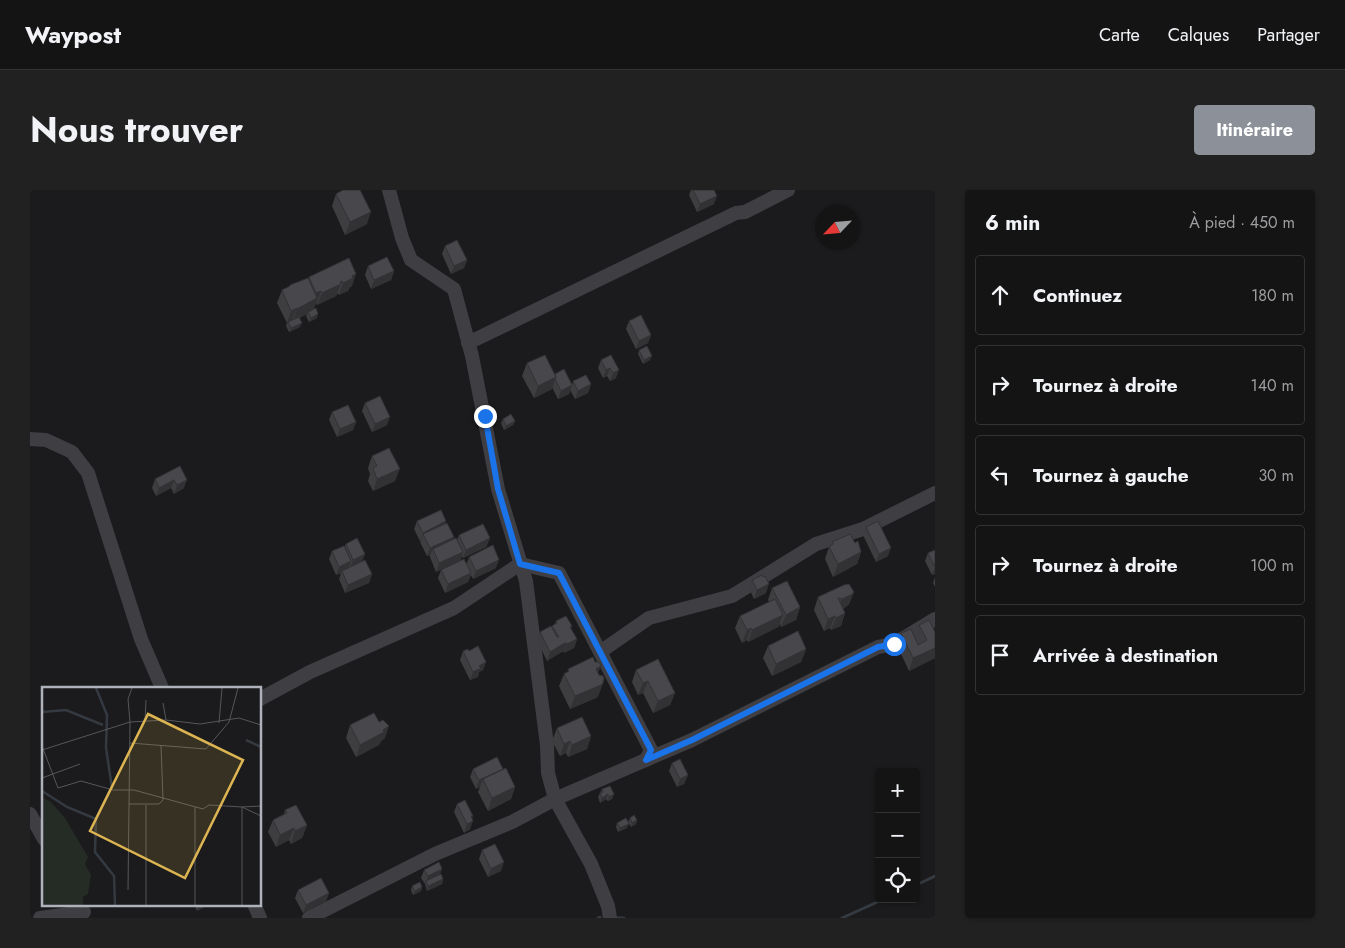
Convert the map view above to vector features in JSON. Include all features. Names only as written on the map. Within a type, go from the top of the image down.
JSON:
[{"type":"street","points":[[389,190],[402,238],[411,260],[454,289],[485,416],[498,489],[526,581],[547,745],[548,773],[555,799],[592,864],[608,906],[610,918]]},
{"type":"street","points":[[468,343],[736,213],[745,212],[788,190]]},
{"type":"street","points":[[30,439],[46,440],[72,452],[88,474],[141,639],[162,687]]},
{"type":"street","points":[[600,652],[649,618],[732,596],[816,544],[863,529],[935,494]]},
{"type":"street","points":[[261,698],[310,672],[454,608],[520,564],[559,573],[651,750],[646,760]]},
{"type":"street","points":[[309,918],[435,854],[512,822],[555,799],[701,736],[878,647],[894,644],[935,619]]},
{"type":"street","points":[[30,814],[42,835]]},
{"type":"street","points":[[255,906],[260,918]]},
{"type":"street","points":[[40,918],[84,912]]},
{"type":"building","points":[[343,190],[360,190],[371,212],[350,222],[336,194]]},
{"type":"building","points":[[693,190],[714,190],[717,196],[700,204]]},
{"type":"building","points":[[457,240],[467,260],[454,266],[445,246]]},
{"type":"building","points":[[387,257],[394,271],[374,280],[368,266]]},
{"type":"building","points":[[349,258],[356,274],[352,276],[353,278],[343,283],[342,281],[340,282],[341,284],[322,293],[321,291],[316,293],[309,277]]},
{"type":"building","points":[[308,278],[317,298],[291,311],[282,290]]},
{"type":"building","points":[[316,308],[318,314],[311,318],[308,312]]},
{"type":"building","points":[[641,315],[651,335],[639,341],[629,321]]},
{"type":"building","points":[[299,317],[302,323],[291,328],[288,322]]},
{"type":"building","points":[[647,346],[652,356],[644,360],[639,350]]},
{"type":"building","points":[[545,355],[556,377],[538,386],[527,363]]},
{"type":"building","points":[[611,355],[619,370],[613,373],[610,368],[606,370],[601,360]]},
{"type":"building","points":[[564,369],[572,385],[561,391],[555,379],[555,374]]},
{"type":"building","points":[[586,375],[591,384],[578,391],[573,381]]},
{"type":"building","points":[[380,396],[390,417],[375,424],[365,403]]},
{"type":"building","points":[[348,405],[356,422],[340,429],[332,412]]},
{"type":"building","points":[[511,414],[515,421],[506,426],[503,419]]},
{"type":"building","points":[[389,448],[400,469],[377,479],[373,468],[377,466],[372,456]]},
{"type":"building","points":[[180,466],[187,480],[177,485],[174,480],[159,488],[155,479]]},
{"type":"building","points":[[441,510],[446,521],[423,533],[417,521]]},
{"type":"building","points":[[878,521],[891,548],[879,554],[866,527]]},
{"type":"building","points":[[447,523],[454,537],[430,548],[423,534]]},
{"type":"building","points":[[483,524],[490,538],[466,550],[459,535]]},
{"type":"building","points":[[850,534],[855,543],[858,541],[861,552],[838,564],[829,547],[833,544],[832,542]]},
{"type":"building","points":[[357,538],[365,554],[353,560],[346,544]]},
{"type":"building","points":[[456,538],[463,552],[439,563],[433,549]]},
{"type":"building","points":[[493,545],[499,560],[476,571],[469,557]]},
{"type":"building","points":[[344,546],[351,561],[339,567],[332,551]]},
{"type":"building","points":[[935,550],[935,567],[928,553]]},
{"type":"building","points":[[464,559],[471,573],[448,584],[441,570]]},
{"type":"building","points":[[365,560],[372,574],[348,585],[342,571]]},
{"type":"building","points":[[762,575],[763,577],[765,576],[769,584],[757,590],[752,580]]},
{"type":"building","points":[[787,581],[800,607],[786,615],[772,588]]},
{"type":"building","points":[[849,584],[854,592],[842,599],[838,598],[845,613],[836,618],[835,616],[828,619],[818,597]]},
{"type":"building","points":[[775,599],[783,615],[752,630],[751,628],[747,630],[740,616]]},
{"type":"building","points":[[566,616],[577,639],[563,644],[550,652],[540,632],[551,626],[557,637],[559,637],[552,626],[557,623],[556,621]]},
{"type":"building","points":[[929,620],[935,632],[935,648],[913,658],[901,633],[911,629],[918,645],[927,640],[919,625]]},
{"type":"building","points":[[798,631],[806,649],[776,664],[768,646]]},
{"type":"building","points":[[478,646],[486,662],[479,666],[481,668],[473,672],[463,651],[468,649],[469,651]]},
{"type":"building","points":[[593,657],[595,662],[599,662],[601,666],[596,669],[599,675],[604,678],[603,683],[575,696],[564,674],[569,671],[568,669]]},
{"type":"building","points":[[658,659],[675,693],[658,701],[648,681],[643,683],[636,670]]},
{"type":"building","points":[[374,713],[379,722],[383,720],[389,726],[383,730],[384,732],[360,745],[350,725]]},
{"type":"building","points":[[582,717],[591,736],[572,745],[570,741],[564,744],[557,728]]},
{"type":"building","points":[[497,757],[503,769],[479,780],[473,769]]},
{"type":"building","points":[[680,759],[688,775],[680,779],[672,763]]},
{"type":"building","points":[[506,768],[515,787],[492,798],[483,779]]},
{"type":"building","points":[[610,786],[614,794],[609,797],[608,794],[602,798],[600,793],[603,792],[602,789]]},
{"type":"building","points":[[465,800],[473,816],[471,816],[473,821],[467,824],[457,804]]},
{"type":"building","points":[[296,805],[307,825],[295,831],[294,828],[280,835],[273,820],[287,813],[285,810]]},
{"type":"building","points":[[634,815],[637,820],[632,823],[630,818]]},
{"type":"building","points":[[626,818],[629,824],[620,828],[617,823]]},
{"type":"building","points":[[495,844],[504,862],[491,869],[482,850]]},
{"type":"building","points":[[439,862],[442,869],[428,876],[424,870]]},
{"type":"building","points":[[441,874],[443,879],[428,886],[426,881]]},
{"type":"building","points":[[321,878],[329,893],[306,905],[298,890]]},
{"type":"building","points":[[420,882],[422,887],[415,891],[412,886]]},
{"type":"waterway","points":[[920,883],[935,876]]},
{"type":"waterway","points":[[842,918],[875,903]]},
{"type":"waterway","points":[[616,918],[624,918]]},
{"type":"route","points":[[485,416],[498,489],[520,564],[559,573],[651,750],[646,760],[692,740],[878,647],[894,644]]}]
